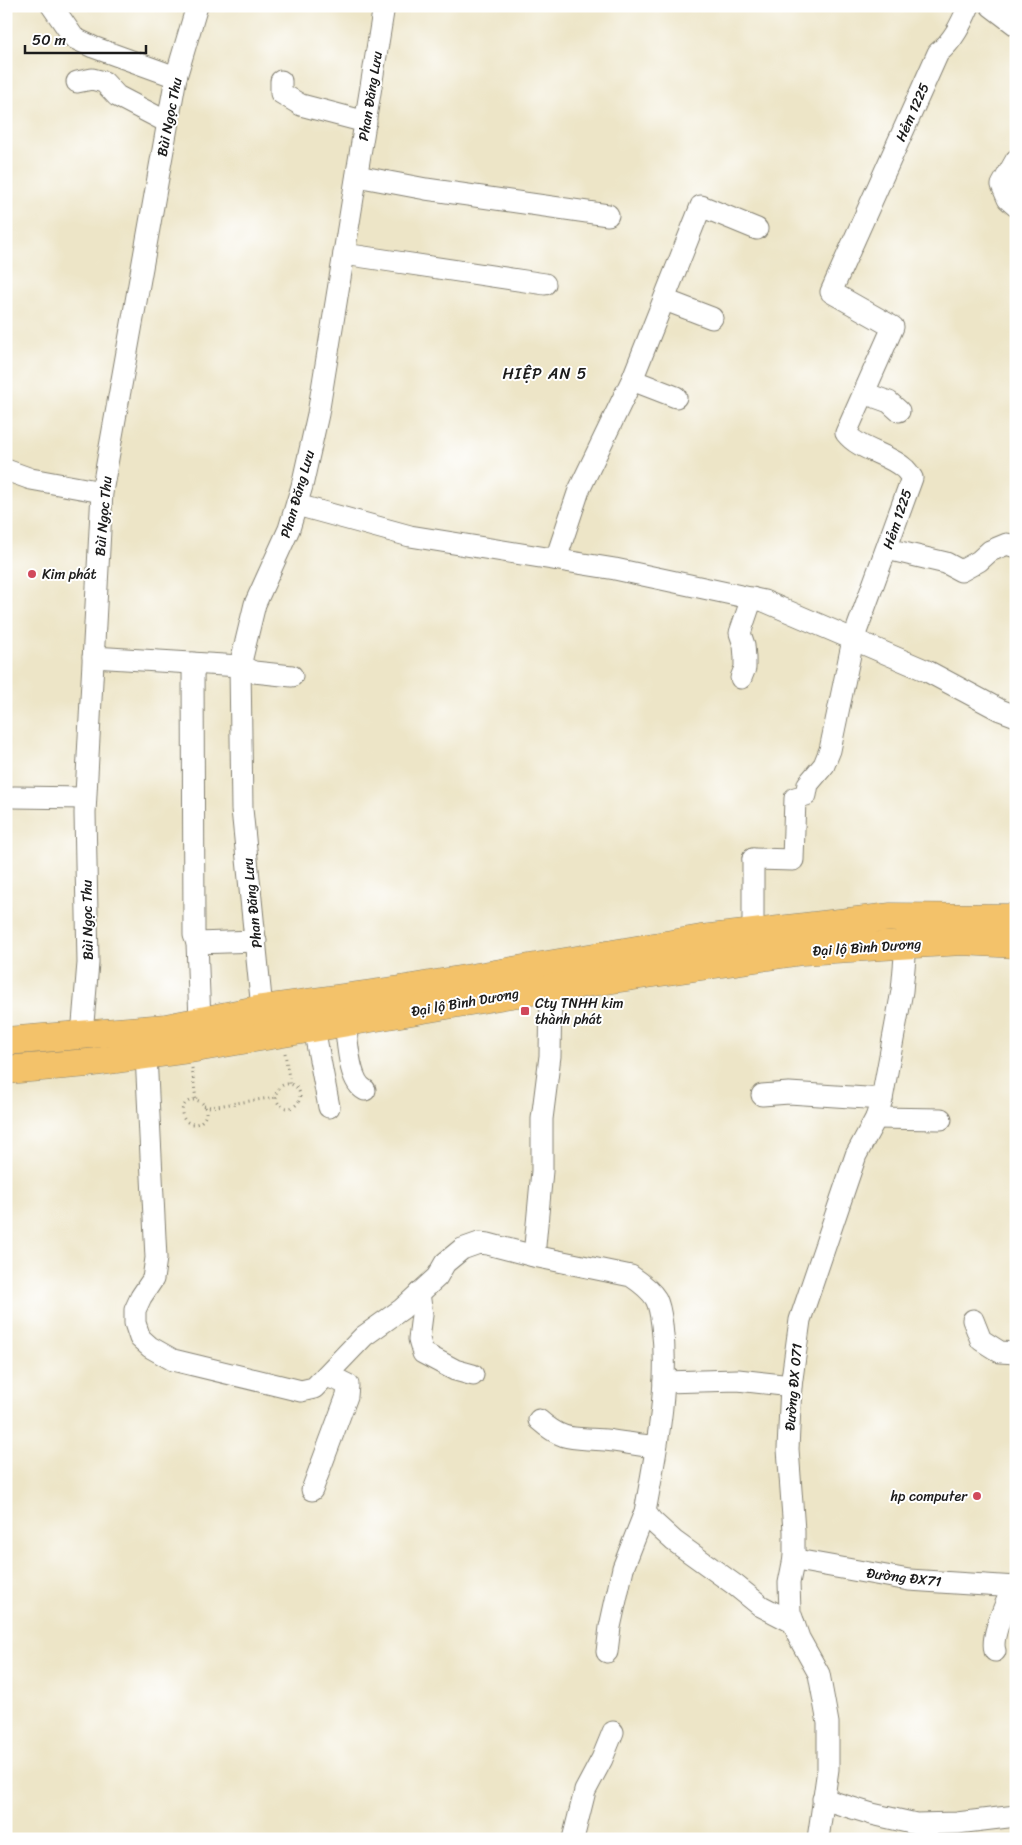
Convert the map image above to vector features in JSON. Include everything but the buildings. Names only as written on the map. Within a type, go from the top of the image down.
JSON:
[{"type":"highway","name":"Đại lộ Bình Dương","points":[[6,1042],[166,1028],[262,1009],[400,990],[701,939],[891,917],[1016,918]]},
{"type":"highway","name":"Đại lộ Bình Dương","points":[[6,1070],[29,1069],[190,1049],[551,988],[802,952],[962,942],[1016,944]]},
{"type":"street","points":[[52,6],[74,38],[93,47],[176,77]]},
{"type":"street","name":"Bùi Ngọc Thu","points":[[82,1034],[88,963],[86,798],[102,492],[167,122],[176,77],[197,6]]},
{"type":"street","name":"Phan Đăng Lưu","points":[[262,1009],[242,809],[240,666],[255,604],[290,529],[318,414],[384,6]]},
{"type":"street","name":"Hẻm 1225","points":[[753,933],[746,857],[793,860],[795,798],[806,795],[808,784],[824,765],[830,750],[853,640],[912,478],[904,468],[852,440],[846,433],[893,327],[831,292],[938,53],[949,45],[961,26],[969,6]]},
{"type":"street","points":[[991,6],[1016,25]]},
{"type":"street","points":[[77,82],[92,80],[104,82],[117,96],[167,122]]},
{"type":"street","points":[[281,81],[281,92],[301,105],[366,122]]},
{"type":"street","points":[[1016,160],[1002,185],[1008,199],[1016,206]]},
{"type":"street","points":[[357,176],[426,189],[608,215]]},
{"type":"street","points":[[556,559],[579,490],[632,380],[701,206],[757,229]]},
{"type":"street","points":[[344,254],[545,284]]},
{"type":"street","points":[[665,300],[712,318]]},
{"type":"street","points":[[632,380],[676,397]]},
{"type":"street","points":[[864,393],[889,402],[899,411]]},
{"type":"street","points":[[6,470],[31,479],[102,492]]},
{"type":"street","points":[[297,505],[410,536],[624,570],[764,601],[927,671],[1000,710],[1016,716]]},
{"type":"street","points":[[887,549],[946,563],[961,570],[979,561],[990,551],[1007,544],[1016,547]]},
{"type":"street","points":[[741,678],[745,668],[745,658],[744,645],[740,633],[752,598]]},
{"type":"street","points":[[94,657],[240,666],[254,672],[292,676]]},
{"type":"street","points":[[193,663],[194,935],[197,943],[200,1021]]},
{"type":"street","points":[[14,797],[86,798]]},
{"type":"street","points":[[197,943],[256,941]]},
{"type":"street","name":"Đường ĐX 071","points":[[818,1839],[828,1769],[828,1724],[819,1674],[799,1638],[790,1612],[789,1583],[794,1558],[788,1449],[791,1386],[800,1320],[856,1155],[879,1109],[902,991],[906,945]]},
{"type":"street","points":[[534,1256],[542,1171],[542,1119],[550,1056],[551,988]]},
{"type":"street","points":[[345,1023],[356,1082],[365,1090]]},
{"type":"street","points":[[314,1028],[329,1107]]},
{"type":"street","points":[[146,1055],[156,1258],[153,1279],[135,1310],[135,1323],[140,1338],[150,1347],[173,1360],[301,1391],[314,1388],[364,1336],[402,1309],[420,1293],[437,1276],[445,1263],[462,1249],[479,1243],[631,1276],[643,1284],[656,1299],[664,1341],[664,1382],[656,1447],[645,1512],[623,1568],[610,1627],[607,1652]]},
{"type":"street","points":[[762,1095],[789,1094],[941,1118]]},
{"type":"street","points":[[420,1293],[422,1315],[418,1339],[423,1353],[455,1370],[473,1375]]},
{"type":"street","points":[[973,1320],[981,1340],[1000,1352],[1016,1353]]},
{"type":"street","points":[[312,1490],[348,1396],[348,1386],[326,1376]]},
{"type":"street","points":[[664,1382],[738,1380],[791,1386]]},
{"type":"street","points":[[539,1420],[551,1431],[571,1439],[603,1440],[656,1447]]},
{"type":"street","points":[[645,1512],[674,1540],[736,1585],[761,1606],[794,1623]]},
{"type":"street","name":"Đường ĐX71","points":[[794,1558],[909,1580],[1014,1587]]},
{"type":"street","points":[[995,1651],[996,1633],[1014,1587]]},
{"type":"street","points":[[573,1839],[585,1791],[602,1760],[613,1732]]},
{"type":"street","points":[[824,1799],[872,1814],[916,1824],[957,1823],[1016,1816]]},
{"type":"path","points":[[282,1034],[290,1084]]},
{"type":"path","points":[[190,1049],[196,1100]]},
{"type":"path","points":[[290,1084],[295,1086],[301,1096],[292,1108],[282,1106],[276,1097],[280,1087],[290,1084]]},
{"type":"path","points":[[204,1106],[205,1117],[197,1124],[187,1122],[183,1118],[182,1107],[190,1100],[196,1100],[204,1106],[210,1107],[276,1097]]},
{"type":"place","name":"Kim phát","points":[[32,574]]},
{"type":"place","name":"Cty TNHH kim thành phát","points":[[525,1011]]},
{"type":"place","name":"hp computer","points":[[977,1496]]},
{"type":"district","name":"HIỆP AN 5","points":[[545,373]]}]
